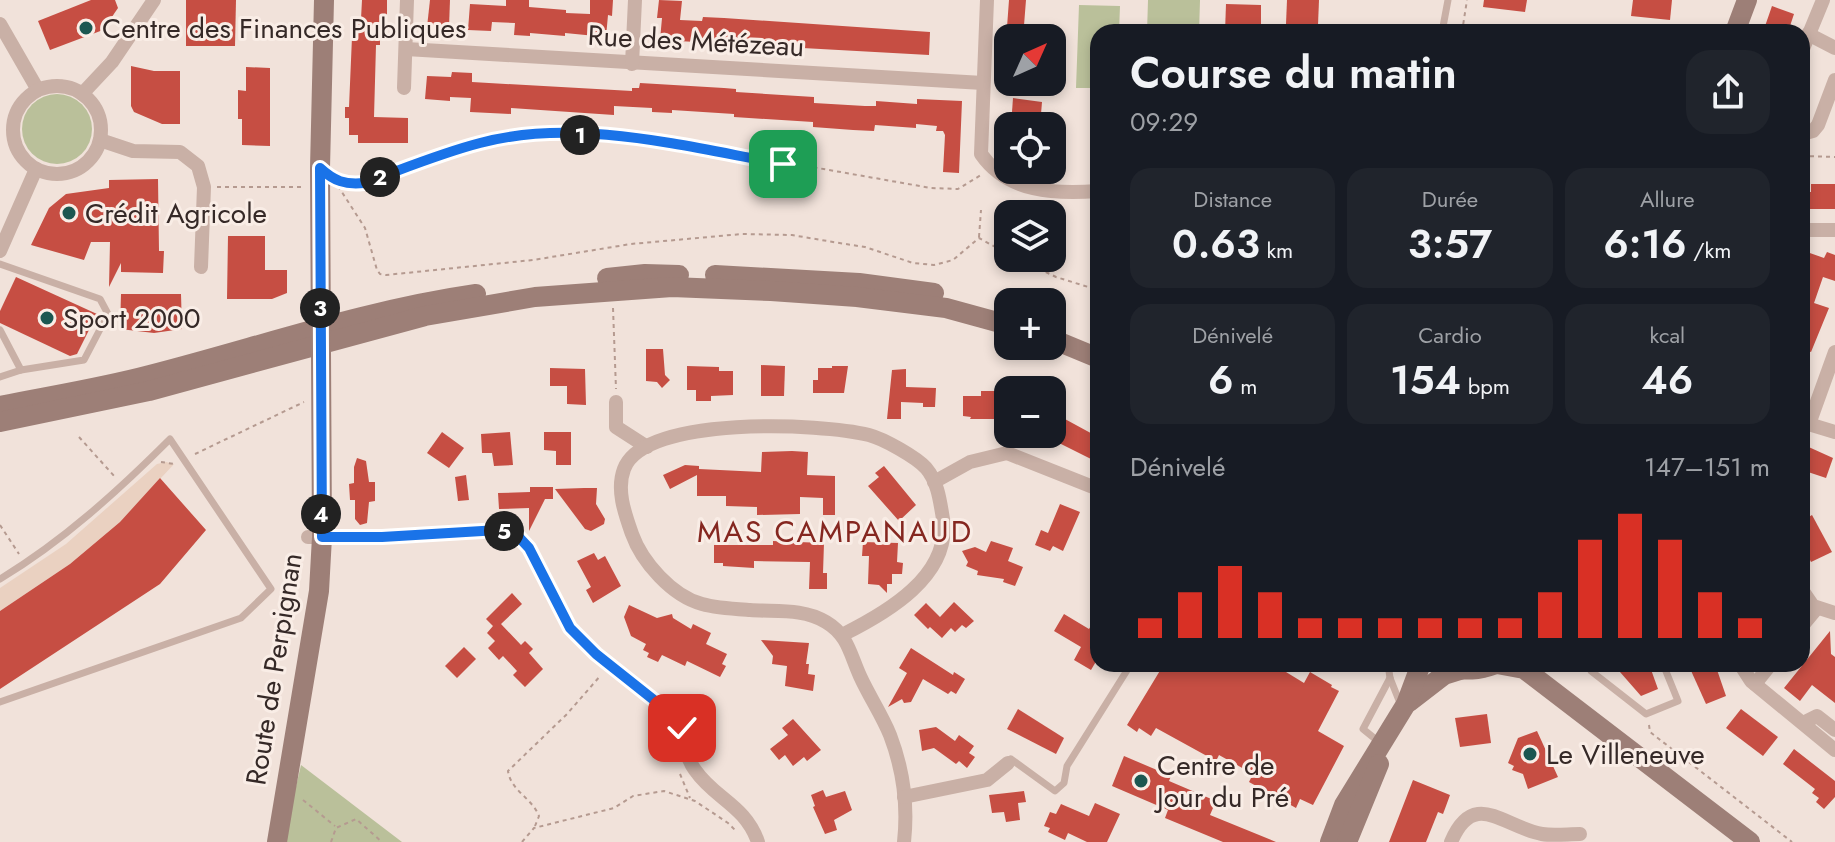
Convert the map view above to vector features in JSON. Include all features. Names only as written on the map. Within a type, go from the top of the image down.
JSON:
[{"type":"main road","points":[[323,75],[324,0]]},
{"type":"main road","points":[[323,75],[334,0]]},
{"type":"main road","points":[[1738,24],[1747,0]]},
{"type":"main road","name":"Route de Perpignan","points":[[277,842],[319,591],[315,537],[327,174],[323,75]]},
{"type":"main road","points":[[0,406],[300,341],[439,299],[645,274],[764,276],[859,283],[934,293],[994,307]]},
{"type":"main road","points":[[349,328],[535,297],[672,287],[857,297],[946,308],[994,321]]},
{"type":"main road","points":[[1066,330],[1090,339]]},
{"type":"main road","points":[[0,422],[149,391],[300,341]]},
{"type":"main road","points":[[1066,345],[1090,355]]},
{"type":"main road","points":[[1347,842],[1418,672]]},
{"type":"main road","points":[[1330,842],[1344,805],[1402,709],[1447,672]]},
{"type":"main road","points":[[1528,672],[1750,842]]},
{"type":"main road","points":[[1549,672],[1768,842]]},
{"type":"street","points":[[82,94],[112,62],[154,0]]},
{"type":"street","points":[[404,88],[407,0]]},
{"type":"street","points":[[632,64],[635,0]]},
{"type":"street","points":[[987,0],[981,154],[991,169],[1011,182],[1060,194],[1090,192]]},
{"type":"street","points":[[1810,29],[1823,0]]},
{"type":"street","points":[[0,24],[38,90]]},
{"type":"street","points":[[1810,35],[1835,48]]},
{"type":"street","name":"Rue des Métézeau","points":[[406,49],[983,83]]},
{"type":"street","points":[[1810,132],[1818,125],[1835,80]]},
{"type":"street","points":[[60,86],[82,94],[92,103],[101,127],[100,140],[86,163],[62,174],[36,169],[19,151],[7,128],[20,106],[38,90],[60,86]]},
{"type":"street","points":[[100,140],[133,151],[180,152],[198,166],[204,187],[201,267]]},
{"type":"street","points":[[0,251],[36,169]]},
{"type":"street","points":[[1810,230],[1835,230]]},
{"type":"street","points":[[1810,413],[1835,352]]},
{"type":"street","points":[[616,402],[616,427],[647,447]]},
{"type":"street","points":[[1810,424],[1835,432]]},
{"type":"street","points":[[844,634],[880,616],[919,584],[938,555],[945,533],[939,493],[927,469],[915,458],[872,435],[825,428],[758,426],[710,429],[654,442],[635,453],[624,468],[620,490],[634,541],[647,563],[667,584],[700,604],[747,610],[798,611],[824,621],[844,634],[860,676],[889,734],[902,774],[904,842]]},
{"type":"street","points":[[934,482],[970,462],[1007,453],[1090,486]]},
{"type":"street","points":[[315,537],[382,537],[499,530],[515,533],[529,548],[570,628],[610,665],[674,716],[682,728],[692,766],[747,818],[758,842]]},
{"type":"street","points":[[1810,600],[1817,608],[1835,613]]},
{"type":"street","points":[[1810,616],[1817,608]]},
{"type":"street","points":[[1746,672],[1755,684],[1835,750]]},
{"type":"street","points":[[1755,684],[1765,672]]},
{"type":"street","points":[[1803,723],[1817,716],[1835,730]]},
{"type":"street","points":[[904,797],[987,780],[1008,763]]},
{"type":"street","points":[[1451,842],[1464,819],[1474,813],[1489,814],[1540,834],[1580,834]]},
{"type":"lane","points":[[1444,24],[1448,0]]},
{"type":"lane","points":[[0,264],[100,299],[108,314],[84,360],[21,370],[0,377]]},
{"type":"lane","points":[[0,330],[21,370]]},
{"type":"lane","points":[[0,579],[81,522],[170,439],[271,589],[241,618],[0,702]]},
{"type":"lane","points":[[1008,763],[1011,759],[1055,791],[1064,783],[1067,766],[1126,672]]},
{"type":"lane","points":[[1389,672],[1402,709]]},
{"type":"lane","points":[[1592,672],[1646,714],[1678,701],[1666,672]]},
{"type":"lane","points":[[1380,743],[1363,729],[1390,678]]},
{"type":"path","points":[[1463,24],[1467,0]]},
{"type":"path","points":[[327,174],[351,184],[364,183],[482,142],[543,134],[631,135],[931,188],[958,189],[991,169]]},
{"type":"path","points":[[1810,156],[1835,157]]},
{"type":"path","points":[[327,174],[365,228],[377,270],[386,275],[533,260],[631,244],[742,234],[792,235],[865,247],[913,263],[934,265],[953,260],[979,238],[981,210]]},
{"type":"path","points":[[204,187],[297,187]]},
{"type":"path","points":[[979,238],[994,246]]},
{"type":"path","points":[[1046,272],[1090,288]]},
{"type":"path","points":[[612,291],[616,402]]},
{"type":"path","points":[[157,464],[174,464],[311,399]]},
{"type":"path","points":[[79,437],[123,486]]},
{"type":"path","points":[[0,525],[26,563]]},
{"type":"path","points":[[522,842],[539,816],[535,807],[516,789],[508,771],[567,714],[610,665]]},
{"type":"path","points":[[1646,714],[1650,732],[1792,842]]},
{"type":"path","points":[[534,828],[614,808],[633,796],[664,791],[695,801],[728,823],[737,833]]},
{"type":"path","points":[[283,792],[297,795],[336,828]]},
{"type":"path","points":[[331,842],[336,828],[356,819],[382,842]]},
{"type":"green space","points":[[1148,0],[1200,0],[1199,24],[1147,24]]},
{"type":"green space","points":[[1079,5],[1120,6],[1119,24],[1090,24],[1090,88],[1076,88]]},
{"type":"green space","points":[[57,94],[76,100],[86,110],[92,129],[86,148],[76,158],[57,164],[38,158],[28,148],[22,129],[28,110],[38,100]]},
{"type":"green space","points":[[301,765],[402,842],[283,842]]},
{"type":"shaded area","points":[[157,464],[174,464],[120,522],[70,564],[0,611],[0,588],[66,544]]},
{"type":"building","points":[[91,0],[115,0],[118,8],[103,30],[50,50],[38,21]]},
{"type":"building","points":[[186,0],[236,0],[235,46],[186,46]]},
{"type":"building","points":[[362,0],[387,0],[387,18],[380,19],[380,45],[376,45],[374,117],[408,118],[408,143],[358,143],[358,135],[349,135],[349,118],[345,118],[345,107],[349,107],[352,37],[355,37],[355,19],[361,19]]},
{"type":"building","points":[[430,0],[450,0],[449,27],[427,27]]},
{"type":"building","points":[[506,0],[529,0],[529,7],[590,14],[590,0],[613,0],[612,16],[608,15],[606,37],[565,33],[565,36],[514,35],[515,23],[492,22],[491,31],[468,30],[470,4],[506,6]]},
{"type":"building","points":[[659,0],[682,1],[680,20],[724,18],[930,32],[929,55],[660,40],[662,18],[657,18]]},
{"type":"building","points":[[1009,0],[1026,0],[1024,24],[1007,24]]},
{"type":"building","points":[[1287,0],[1319,0],[1318,24],[1286,24]]},
{"type":"building","points":[[1484,0],[1527,0],[1525,12],[1483,7]]},
{"type":"building","points":[[1633,0],[1672,0],[1670,20],[1631,16]]},
{"type":"building","points":[[1226,4],[1261,5],[1261,24],[1225,24]]},
{"type":"building","points":[[1772,6],[1794,14],[1791,24],[1766,24]]},
{"type":"building","points":[[131,66],[154,71],[180,71],[180,124],[162,124],[134,112],[131,106]]},
{"type":"building","points":[[246,67],[270,68],[270,146],[242,145],[238,90],[246,91]]},
{"type":"building","points":[[452,72],[472,73],[472,82],[632,91],[632,88],[639,88],[640,83],[724,88],[736,89],[736,92],[814,97],[814,103],[865,106],[876,106],[876,101],[917,104],[917,99],[962,101],[959,173],[943,172],[945,135],[943,131],[936,131],[937,126],[875,125],[874,131],[853,130],[813,127],[813,122],[734,117],[734,114],[672,110],[672,113],[652,112],[652,108],[614,106],[614,115],[511,108],[511,114],[470,112],[471,98],[450,97],[450,101],[425,99],[427,76],[451,77]]},
{"type":"building","points":[[1013,98],[1042,102],[1041,112],[1012,112]]},
{"type":"building","points":[[158,179],[159,251],[164,251],[163,273],[121,272],[121,263],[109,287],[110,242],[91,242],[84,260],[31,245],[49,208],[66,194],[109,188],[109,180]]},
{"type":"building","points":[[1811,184],[1835,184],[1835,209],[1810,209]]},
{"type":"building","points":[[228,236],[265,236],[265,270],[287,270],[287,293],[272,299],[227,299]]},
{"type":"building","points":[[1827,252],[1835,255],[1835,281],[1823,277],[1814,303],[1829,308],[1811,352],[1810,253],[1824,258]]},
{"type":"building","name":"Sport 2000","points":[[16,277],[97,314],[77,354],[70,356],[0,323],[0,311]]},
{"type":"building","points":[[121,294],[181,294],[182,329],[154,333],[120,329]]},
{"type":"building","points":[[646,349],[663,349],[665,375],[670,380],[662,388],[657,382],[646,381]]},
{"type":"building","points":[[761,365],[785,366],[784,396],[761,396]]},
{"type":"building","points":[[687,366],[719,367],[719,371],[733,371],[733,395],[711,396],[711,401],[696,401],[696,390],[687,390]]},
{"type":"building","points":[[848,366],[844,393],[813,393],[813,380],[818,380],[818,368]]},
{"type":"building","points":[[550,368],[585,369],[586,405],[567,404],[567,386],[550,386]]},
{"type":"building","points":[[906,369],[906,387],[936,388],[935,407],[901,402],[901,419],[887,419],[892,370]]},
{"type":"building","points":[[981,391],[994,391],[994,419],[963,416],[963,396],[981,396]]},
{"type":"building","points":[[1066,420],[1090,433],[1090,458],[1066,446]]},
{"type":"building","points":[[442,432],[464,448],[449,468],[427,453]]},
{"type":"building","points":[[510,432],[513,465],[494,466],[492,453],[482,453],[481,434]]},
{"type":"building","points":[[544,432],[571,432],[571,465],[556,465],[556,451],[544,450]]},
{"type":"building","points":[[1810,448],[1833,458],[1826,478],[1810,473]]},
{"type":"building","points":[[762,452],[808,452],[807,475],[835,476],[835,515],[823,515],[823,498],[800,497],[800,514],[757,515],[757,507],[726,506],[726,496],[697,496],[697,475],[670,489],[663,475],[685,465],[699,466],[699,469],[761,472]]},
{"type":"building","points":[[357,458],[366,461],[369,482],[375,482],[375,501],[369,502],[367,523],[360,525],[355,519],[355,500],[350,500],[349,484],[354,483]]},
{"type":"building","points":[[884,466],[916,505],[899,521],[868,486],[879,477],[875,473]]},
{"type":"building","points":[[466,475],[469,500],[458,501],[455,477]]},
{"type":"building","points":[[160,478],[206,530],[160,584],[0,689],[0,611],[70,564],[120,522]]},
{"type":"building","points":[[530,487],[553,487],[553,499],[545,499],[529,531],[529,508],[499,509],[498,493],[530,492]]},
{"type":"building","points":[[597,488],[596,504],[605,519],[604,524],[591,531],[585,529],[555,489]]},
{"type":"building","points":[[1060,504],[1080,512],[1063,551],[1053,546],[1050,551],[1035,545],[1041,530],[1048,533]]},
{"type":"building","points":[[1810,516],[1832,552],[1811,562],[1810,560]]},
{"type":"building","points":[[773,541],[824,543],[823,573],[827,573],[827,589],[809,589],[810,562],[754,561],[754,568],[714,563],[714,545],[773,545]]},
{"type":"building","points":[[991,541],[1013,548],[1008,561],[1023,567],[1015,586],[1003,582],[1004,579],[977,575],[978,571],[966,566],[968,562],[962,551],[975,547],[986,552]]},
{"type":"building","points":[[863,542],[898,543],[897,562],[903,563],[902,574],[892,574],[892,584],[887,584],[887,593],[879,585],[868,584],[869,556],[862,556]]},
{"type":"building","points":[[594,553],[598,560],[605,556],[621,586],[593,603],[586,590],[591,587],[577,561]]},
{"type":"building","points":[[512,593],[522,604],[501,624],[521,645],[525,641],[533,649],[529,653],[543,669],[525,687],[513,675],[517,671],[503,656],[499,660],[488,648],[495,641],[487,633],[493,626],[486,619]]},
{"type":"building","points":[[954,602],[974,621],[966,628],[962,625],[955,632],[951,628],[942,638],[914,615],[926,603],[940,617]]},
{"type":"building","points":[[629,605],[657,618],[672,614],[673,618],[691,629],[693,624],[711,633],[706,644],[727,654],[722,664],[726,666],[720,677],[687,661],[685,666],[662,655],[658,662],[647,657],[649,653],[643,650],[646,644],[631,636],[624,617]]},
{"type":"building","points":[[1064,614],[1090,627],[1090,669],[1074,660],[1081,647],[1054,631]]},
{"type":"building","points":[[1830,631],[1831,654],[1835,657],[1835,703],[1812,685],[1800,701],[1784,688],[1797,672],[1810,672],[1810,656]]},
{"type":"building","points":[[761,640],[809,643],[806,664],[809,664],[808,674],[815,675],[813,691],[785,686],[787,666],[772,664],[773,656]]},
{"type":"building","points":[[464,647],[476,659],[457,678],[445,666]]},
{"type":"building","points":[[911,648],[953,675],[954,672],[965,679],[956,694],[951,691],[948,694],[923,679],[911,702],[904,703],[902,699],[888,707],[907,673],[899,668]]},
{"type":"building","points":[[1159,672],[1286,672],[1304,683],[1310,672],[1339,691],[1318,731],[1344,746],[1313,805],[1300,799],[1296,808],[1249,782],[1253,774],[1219,755],[1216,761],[1156,728],[1151,736],[1127,725]]},
{"type":"building","points":[[1620,672],[1652,672],[1658,689],[1641,696]]},
{"type":"building","points":[[1692,672],[1718,672],[1726,696],[1706,704]]},
{"type":"building","points":[[1018,709],[1064,738],[1056,754],[1007,729]]},
{"type":"building","points":[[1741,709],[1778,737],[1763,756],[1726,728]]},
{"type":"building","points":[[1487,714],[1491,743],[1460,747],[1455,718]]},
{"type":"building","points":[[793,719],[821,750],[807,761],[804,757],[793,766],[785,755],[779,760],[770,749],[788,735],[782,728]]},
{"type":"building","points":[[936,727],[955,741],[959,735],[974,746],[969,753],[975,757],[967,768],[934,748],[922,751],[919,730]]},
{"type":"building","name":"Le Villeneuve","points":[[1537,731],[1558,777],[1528,789],[1523,774],[1512,770],[1514,766],[1508,763],[1518,738]]},
{"type":"building","points":[[1794,749],[1835,781],[1835,797],[1824,809],[1816,802],[1819,798],[1812,793],[1815,789],[1783,764]]},
{"type":"building","points":[[1124,756],[1171,776],[1169,781],[1216,801],[1210,815],[1276,842],[1223,842],[1165,818],[1168,810],[1112,786]]},
{"type":"building","points":[[1413,780],[1450,795],[1443,814],[1438,812],[1426,842],[1389,842]]},
{"type":"building","points":[[823,790],[826,797],[845,791],[852,810],[834,820],[837,830],[825,834],[811,795]]},
{"type":"building","points":[[1024,791],[1026,802],[1018,803],[1020,820],[1006,822],[1004,812],[992,813],[989,795]]},
{"type":"building","points":[[1095,803],[1120,814],[1107,842],[1087,842],[1068,833],[1065,840],[1048,832],[1050,828],[1044,826],[1050,812],[1056,814],[1061,804],[1089,816]]},
{"type":"place","name":"Centre des Finances Publiques","points":[[86,28]]},
{"type":"place","name":"Crédit Agricole","points":[[69,213]]},
{"type":"place","name":"Sport 2000","points":[[47,318]]},
{"type":"place","name":"Le Villeneuve","points":[[1530,754]]},
{"type":"place","name":"Centre de Jour du Pré","points":[[1141,781]]},
{"type":"district","name":"MAS CAMPANAUD","points":[[835,531]]},
{"type":"route","points":[[682,728],[674,716],[596,654],[570,628],[529,548],[515,533],[499,530],[322,537],[320,168],[334,180],[364,183],[482,142],[543,134],[631,135],[783,164]]}]
